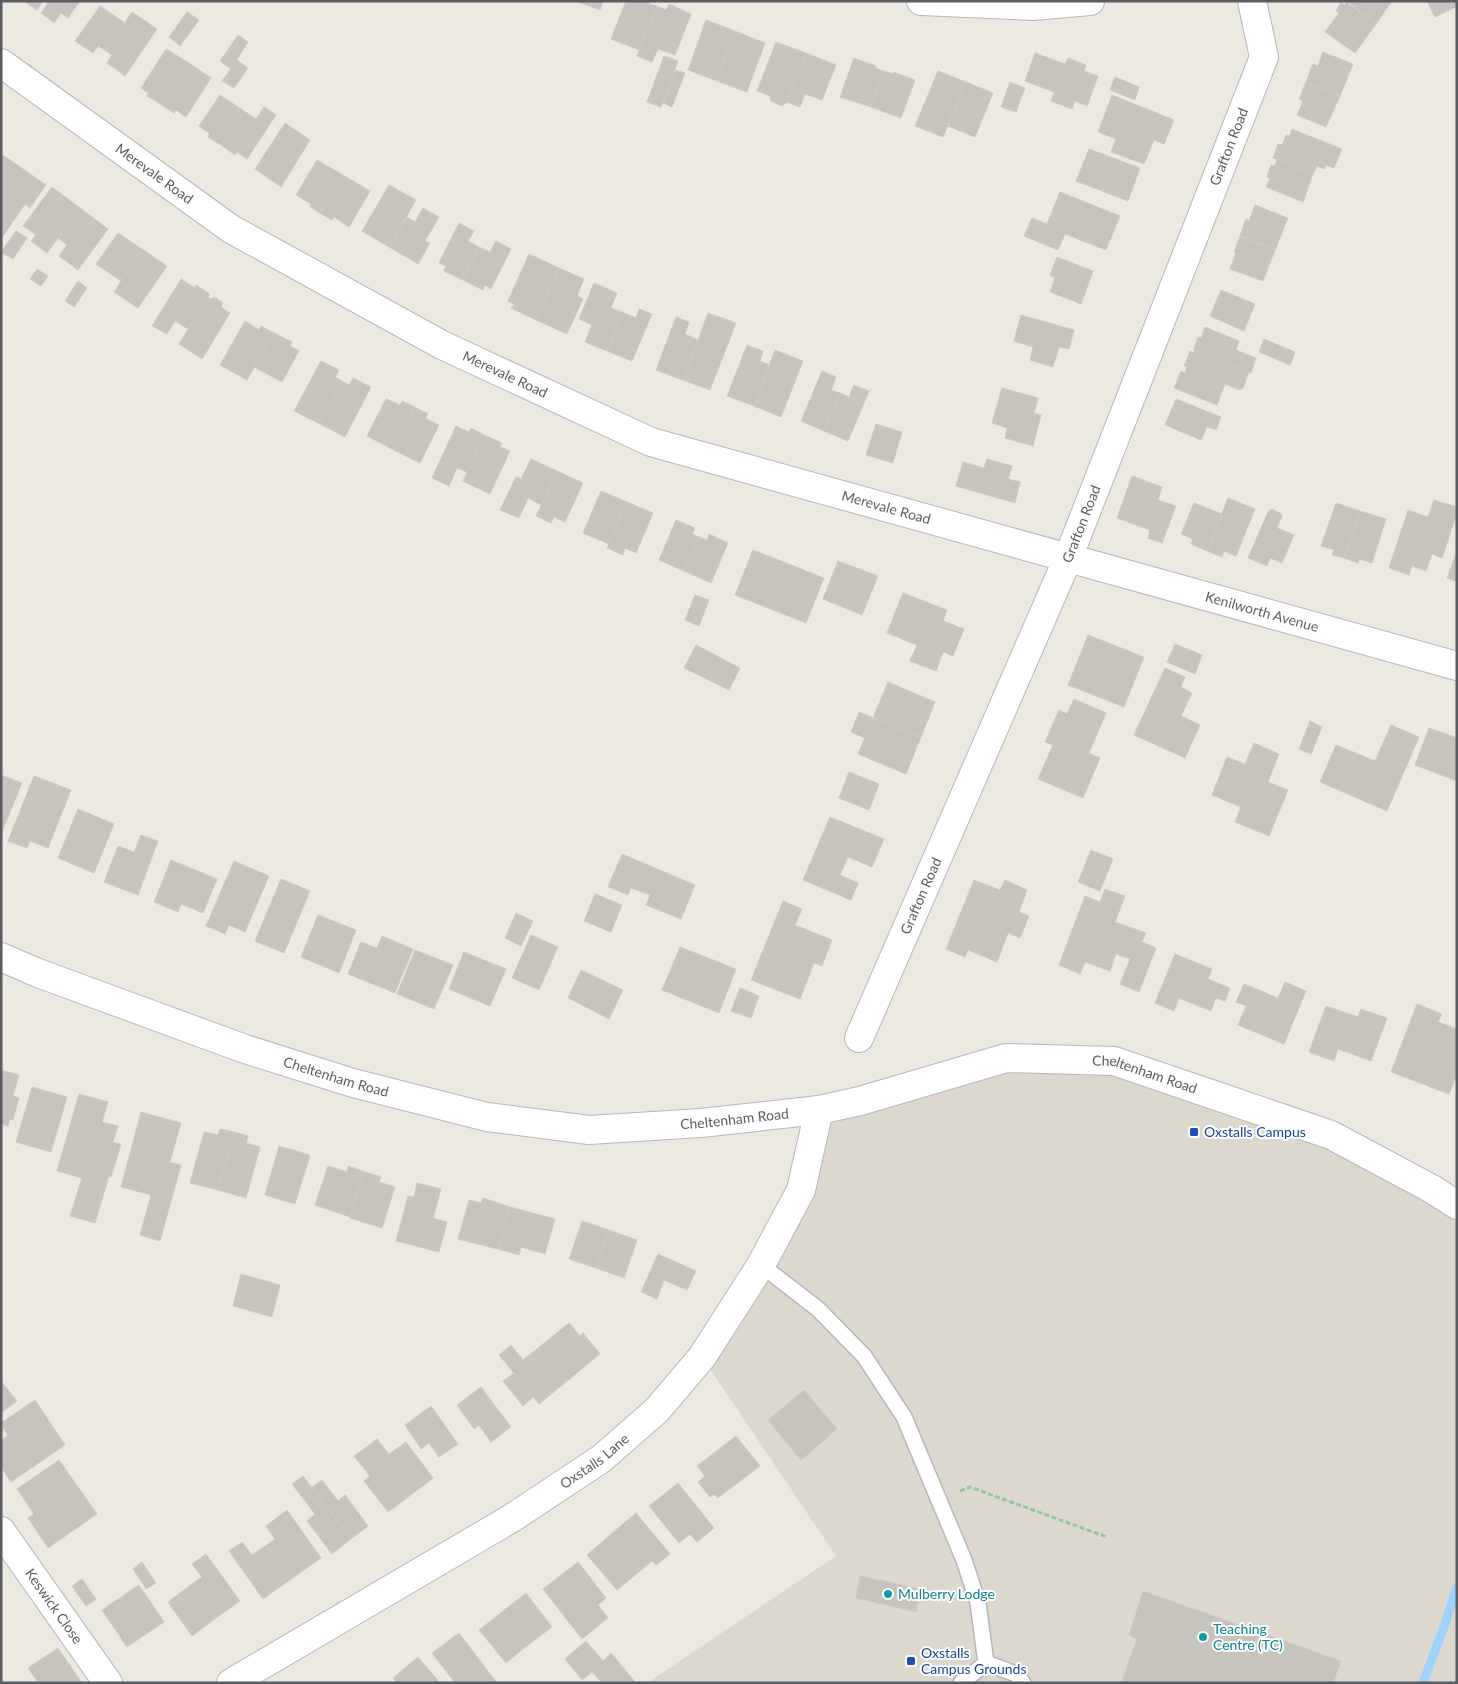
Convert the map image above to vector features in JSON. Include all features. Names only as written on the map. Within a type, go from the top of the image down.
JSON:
[{"type":"street","points":[[921,1],[1033,6],[1090,1]]},
{"type":"street","name":"Grafton Road","points":[[859,1038],[1068,558],[1264,57],[1252,1]]},
{"type":"street","name":"Merevale Road","points":[[1,63],[231,229],[450,349],[651,442],[1068,558]]},
{"type":"street","name":"Kenilworth Avenue","points":[[1068,558],[1457,666]]},
{"type":"street","name":"Cheltenham Road","points":[[1,957],[38,973],[245,1049],[353,1083],[487,1117],[588,1130],[701,1123],[819,1110],[860,1101],[1006,1058],[1114,1061],[1331,1135],[1432,1189],[1457,1205]]},
{"type":"street","name":"Oxstalls Lane","points":[[231,1683],[512,1518],[601,1459],[657,1410],[702,1356],[761,1265],[801,1190],[819,1110]]},
{"type":"street","name":"Keswick Close","points":[[1,1531],[108,1683]]},
{"type":"lane","points":[[761,1265],[818,1309],[864,1356],[904,1417],[964,1560],[978,1604],[986,1663]]},
{"type":"lane","points":[[961,1683],[986,1663]]},
{"type":"lane","points":[[986,1663],[1016,1674],[1023,1683]]},
{"type":"path","points":[[938,1499],[970,1487],[1107,1537]]},
{"type":"shaded area","points":[[1006,1058],[1114,1061],[1331,1135],[1457,1205],[1457,1683],[647,1683],[836,1556],[702,1357],[761,1265],[819,1110]]},
{"type":"building","points":[[24,1],[43,1],[37,10]]},
{"type":"building","points":[[46,1],[80,1],[68,18],[61,13],[54,23],[41,13],[48,3]]},
{"type":"building","points":[[575,1],[603,1],[600,10]]},
{"type":"building","points":[[626,1],[650,1],[649,4],[657,6],[639,50],[611,39]]},
{"type":"building","points":[[1347,1],[1392,1],[1376,24]]},
{"type":"building","points":[[1427,1],[1447,1],[1451,9],[1435,17]]},
{"type":"building","points":[[1447,1],[1457,1],[1457,7],[1451,9]]},
{"type":"building","points":[[1341,2],[1345,5],[1346,2],[1376,24],[1355,53],[1325,32],[1339,13],[1336,11]]},
{"type":"building","points":[[669,4],[691,14],[675,55],[658,49],[652,62],[637,56],[657,6],[666,10]]},
{"type":"building","points":[[100,6],[125,23],[106,51],[98,46],[93,53],[75,41]]},
{"type":"building","points":[[132,12],[157,29],[125,76],[107,63],[112,55],[106,51]]},
{"type":"building","points":[[187,12],[199,20],[180,46],[169,37]]},
{"type":"building","points":[[706,20],[735,31],[717,81],[688,70]]},
{"type":"building","points":[[735,31],[765,43],[747,92],[717,81]]},
{"type":"building","points":[[238,35],[248,42],[231,69],[220,61]]},
{"type":"building","points":[[776,42],[806,53],[787,102],[782,106],[771,101],[770,96],[757,91]]},
{"type":"building","points":[[166,49],[189,63],[162,105],[147,96],[148,93],[141,88]]},
{"type":"building","points":[[1323,52],[1353,64],[1340,96],[1306,82],[1313,64],[1318,66]]},
{"type":"building","points":[[806,53],[836,65],[822,100],[805,94],[800,107],[787,102]]},
{"type":"building","points":[[1035,53],[1065,64],[1068,58],[1086,65],[1084,71],[1098,76],[1087,106],[1075,101],[1072,109],[1051,101],[1054,92],[1025,81]]},
{"type":"building","points":[[664,56],[678,61],[661,107],[647,102]]},
{"type":"building","points":[[854,58],[884,71],[871,107],[840,97]]},
{"type":"building","points":[[237,60],[248,68],[234,88],[222,81]]},
{"type":"building","points":[[189,63],[211,78],[186,117],[176,110],[174,113],[162,105]]},
{"type":"building","points":[[675,70],[685,73],[672,107],[663,103]]},
{"type":"building","points":[[884,71],[893,74],[893,72],[915,80],[901,118],[871,107]]},
{"type":"building","points":[[938,71],[966,82],[943,137],[915,126]]},
{"type":"building","points":[[1115,77],[1139,87],[1135,100],[1110,90]]},
{"type":"building","points":[[966,82],[993,93],[975,137],[948,126]]},
{"type":"building","points":[[1010,82],[1025,88],[1016,112],[1001,107]]},
{"type":"building","points":[[1306,82],[1340,96],[1326,127],[1297,115],[1303,101],[1299,99]]},
{"type":"building","points":[[220,95],[244,111],[221,145],[208,137],[210,134],[199,126]]},
{"type":"building","points":[[1112,95],[1174,120],[1164,144],[1154,140],[1144,164],[1111,152],[1116,139],[1098,132]]},
{"type":"building","points":[[264,107],[276,115],[247,159],[237,152],[235,155],[221,145],[244,111],[256,119]]},
{"type":"building","points":[[285,123],[310,140],[281,187],[255,169]]},
{"type":"building","points":[[1292,129],[1342,149],[1334,168],[1326,165],[1324,169],[1317,166],[1313,174],[1273,158],[1278,144],[1282,145],[1286,135],[1290,136]]},
{"type":"building","points":[[1089,149],[1140,168],[1128,201],[1076,181]]},
{"type":"building","points":[[1,154],[13,162],[1,179]]},
{"type":"building","points":[[1277,159],[1313,174],[1303,202],[1266,187],[1270,178],[1267,177],[1271,165],[1275,166]]},
{"type":"building","points":[[317,160],[343,175],[320,213],[310,207],[311,204],[296,195]]},
{"type":"building","points":[[13,162],[46,185],[30,208],[25,204],[1,239],[1,179]]},
{"type":"building","points":[[343,175],[370,191],[349,227],[334,217],[332,220],[320,213]]},
{"type":"building","points":[[389,185],[416,200],[389,247],[362,231]]},
{"type":"building","points":[[52,187],[80,208],[47,253],[31,241],[36,235],[23,226]]},
{"type":"building","points":[[1060,192],[1120,216],[1106,250],[1065,234],[1058,250],[1024,236],[1032,218],[1047,224]]},
{"type":"building","points":[[1255,205],[1288,218],[1275,250],[1240,236],[1246,219],[1249,221]]},
{"type":"building","points":[[80,208],[108,229],[78,270],[59,256],[67,245],[58,238]]},
{"type":"building","points":[[423,208],[439,217],[425,241],[430,243],[418,264],[389,247],[407,217],[415,222]]},
{"type":"building","points":[[459,223],[474,231],[468,241],[479,247],[463,280],[444,271],[446,266],[439,263]]},
{"type":"building","points":[[16,231],[27,238],[13,259],[1,252]]},
{"type":"building","points":[[118,233],[142,249],[121,281],[96,264]]},
{"type":"building","points":[[1240,236],[1275,250],[1263,281],[1230,269]]},
{"type":"building","points":[[496,241],[511,249],[491,289],[485,285],[483,290],[463,280],[479,247],[490,252]]},
{"type":"building","points":[[142,249],[167,266],[138,308],[114,292]]},
{"type":"building","points":[[529,254],[559,268],[536,320],[511,308],[514,304],[508,301]]},
{"type":"building","points":[[1057,257],[1093,271],[1081,304],[1050,292],[1055,278],[1050,275]]},
{"type":"building","points":[[559,268],[584,279],[577,296],[583,299],[567,334],[536,320]]},
{"type":"building","points":[[37,269],[48,276],[41,286],[30,279]]},
{"type":"building","points":[[181,279],[195,288],[196,285],[210,294],[188,329],[175,321],[167,334],[152,326]]},
{"type":"building","points":[[78,281],[87,288],[74,307],[65,301]]},
{"type":"building","points":[[594,283],[617,293],[611,308],[622,312],[607,351],[585,342],[592,325],[579,319]]},
{"type":"building","points":[[1221,290],[1255,304],[1244,331],[1210,316]]},
{"type":"building","points":[[208,297],[212,299],[214,297],[223,303],[221,307],[230,313],[202,359],[179,344]]},
{"type":"building","points":[[639,309],[652,314],[632,361],[607,351],[622,312],[636,318]]},
{"type":"building","points":[[708,313],[736,323],[710,390],[683,380]]},
{"type":"building","points":[[1021,315],[1074,330],[1069,349],[1059,347],[1053,367],[1030,360],[1033,347],[1014,341]]},
{"type":"building","points":[[676,317],[689,322],[685,334],[698,340],[683,380],[656,370]]},
{"type":"building","points":[[245,321],[259,330],[261,326],[274,333],[247,380],[220,365]]},
{"type":"building","points":[[1205,327],[1239,341],[1236,350],[1256,358],[1251,373],[1194,350],[1198,337],[1201,338]]},
{"type":"building","points":[[274,333],[292,342],[290,346],[299,351],[282,382],[254,367]]},
{"type":"building","points":[[1264,339],[1295,352],[1290,365],[1259,352]]},
{"type":"building","points":[[747,345],[763,351],[760,361],[770,365],[754,406],[727,396]]},
{"type":"building","points":[[775,350],[803,361],[781,417],[754,406]]},
{"type":"building","points":[[1194,350],[1249,372],[1243,388],[1239,390],[1225,384],[1217,405],[1174,388],[1181,371],[1185,373],[1187,367],[1184,366],[1190,351],[1194,353]]},
{"type":"building","points":[[321,361],[339,370],[335,377],[342,381],[320,424],[294,411]]},
{"type":"building","points":[[822,371],[836,377],[831,390],[840,393],[824,431],[801,421]]},
{"type":"building","points":[[353,378],[371,387],[345,437],[320,424],[342,381],[349,385]]},
{"type":"building","points":[[854,385],[869,391],[848,441],[824,431],[840,393],[849,397]]},
{"type":"building","points":[[1002,388],[1038,398],[1034,413],[1041,415],[1033,446],[1005,438],[1007,428],[992,423]]},
{"type":"building","points":[[386,399],[400,405],[402,401],[415,407],[394,450],[367,436]]},
{"type":"building","points":[[1176,399],[1221,417],[1216,430],[1207,427],[1201,440],[1165,425]]},
{"type":"building","points":[[415,407],[428,414],[425,418],[439,425],[420,463],[394,450]]},
{"type":"building","points":[[876,424],[902,432],[893,463],[866,455]]},
{"type":"building","points":[[456,426],[469,432],[471,428],[484,435],[467,472],[457,468],[449,486],[432,478]]},
{"type":"building","points":[[484,435],[502,443],[500,447],[510,451],[490,494],[463,481]]},
{"type":"building","points":[[531,459],[557,471],[541,505],[528,498],[519,518],[500,510],[516,477],[521,479]]},
{"type":"building","points":[[987,459],[1012,466],[1008,479],[1020,482],[1015,503],[956,486],[963,462],[984,468]]},
{"type":"building","points":[[557,471],[583,483],[565,522],[554,517],[551,523],[536,516]]},
{"type":"building","points":[[1132,476],[1162,487],[1158,500],[1176,506],[1162,543],[1148,538],[1150,530],[1117,518]]},
{"type":"building","points":[[601,491],[627,502],[609,544],[583,533]]},
{"type":"building","points":[[1228,498],[1255,509],[1236,556],[1224,551],[1222,557],[1207,551]]},
{"type":"building","points":[[1434,500],[1457,507],[1457,513],[1442,558],[1432,554],[1426,571],[1412,566],[1409,575],[1389,568],[1408,510],[1428,517]]},
{"type":"building","points":[[627,502],[653,513],[636,553],[625,548],[623,555],[607,548]]},
{"type":"building","points":[[1194,503],[1222,514],[1207,551],[1191,544],[1193,539],[1181,534]]},
{"type":"building","points":[[1336,503],[1360,511],[1344,558],[1332,555],[1334,550],[1321,546]]},
{"type":"building","points":[[1271,509],[1282,516],[1277,528],[1294,535],[1282,563],[1270,558],[1267,566],[1248,558]]},
{"type":"building","points":[[1360,511],[1386,519],[1372,563],[1359,559],[1358,563],[1344,558]]},
{"type":"building","points":[[676,520],[695,528],[692,534],[699,537],[684,571],[659,560]]},
{"type":"building","points":[[709,534],[728,543],[711,583],[684,571],[699,537],[707,540]]},
{"type":"building","points":[[753,550],[824,578],[806,623],[735,595]]},
{"type":"building","points":[[1457,551],[1457,582],[1447,578]]},
{"type":"building","points":[[838,561],[878,576],[862,615],[823,599]]},
{"type":"building","points":[[903,593],[947,610],[943,621],[964,629],[953,656],[943,652],[936,671],[910,661],[917,645],[887,633]]},
{"type":"building","points":[[695,595],[709,600],[699,626],[685,620]]},
{"type":"building","points":[[1088,635],[1144,657],[1124,707],[1068,685]]},
{"type":"building","points":[[1175,644],[1202,655],[1195,674],[1167,662]]},
{"type":"building","points":[[696,645],[740,668],[729,690],[684,668]]},
{"type":"building","points":[[1165,668],[1185,677],[1181,687],[1192,693],[1181,716],[1200,725],[1185,758],[1134,735]]},
{"type":"building","points":[[888,682],[935,702],[921,737],[873,718]]},
{"type":"building","points":[[1074,699],[1106,713],[1089,753],[1100,758],[1083,798],[1038,779],[1053,745],[1045,742],[1059,710],[1067,714]]},
{"type":"building","points":[[859,712],[921,737],[906,774],[858,754],[865,738],[851,732]]},
{"type":"building","points":[[1310,721],[1322,727],[1311,754],[1299,749]]},
{"type":"building","points":[[1391,725],[1419,737],[1387,811],[1320,782],[1336,745],[1375,761]]},
{"type":"building","points":[[1429,728],[1457,738],[1457,781],[1415,765]]},
{"type":"building","points":[[1254,743],[1279,754],[1268,782],[1288,790],[1269,836],[1235,822],[1241,807],[1212,795],[1227,757],[1245,764]]},
{"type":"building","points":[[849,772],[879,784],[869,810],[839,798]]},
{"type":"building","points":[[1,775],[22,783],[1,834]]},
{"type":"building","points":[[34,776],[71,790],[48,848],[30,841],[27,848],[8,841]]},
{"type":"building","points":[[78,809],[114,824],[94,873],[58,858]]},
{"type":"building","points":[[830,817],[884,839],[872,867],[848,857],[840,875],[858,883],[851,900],[803,880]]},
{"type":"building","points":[[141,835],[158,841],[138,895],[104,882],[118,846],[134,852]]},
{"type":"building","points":[[1091,850],[1113,859],[1100,891],[1078,882]]},
{"type":"building","points":[[622,854],[695,885],[681,919],[646,905],[650,895],[631,888],[628,895],[608,887]]},
{"type":"building","points":[[171,860],[217,879],[203,913],[181,904],[178,912],[154,902]]},
{"type":"building","points":[[234,861],[269,876],[245,932],[229,925],[225,934],[206,926]]},
{"type":"building","points":[[281,879],[310,891],[284,953],[255,941]]},
{"type":"building","points":[[974,880],[1000,890],[1005,880],[1027,890],[1019,912],[1029,916],[1020,938],[1008,933],[997,962],[968,950],[965,957],[946,949]]},
{"type":"building","points":[[1105,889],[1125,896],[1115,922],[1146,933],[1142,942],[1156,948],[1139,992],[1120,984],[1130,959],[1116,954],[1110,971],[1085,962],[1080,974],[1059,965],[1085,896],[1100,902]]},
{"type":"building","points":[[595,894],[622,905],[611,932],[584,921]]},
{"type":"building","points":[[783,901],[802,909],[795,925],[832,940],[822,966],[814,963],[800,999],[751,980]]},
{"type":"building","points":[[516,913],[533,921],[521,946],[505,938]]},
{"type":"building","points":[[318,915],[356,930],[339,973],[301,957]]},
{"type":"building","points":[[531,935],[558,947],[539,990],[512,978]]},
{"type":"building","points":[[382,936],[413,949],[395,993],[348,974],[361,942],[377,948]]},
{"type":"building","points":[[680,947],[736,969],[719,1013],[662,990]]},
{"type":"building","points":[[415,950],[453,965],[434,1009],[397,994]]},
{"type":"building","points":[[464,952],[506,969],[490,1006],[449,989]]},
{"type":"building","points":[[1175,954],[1212,969],[1208,979],[1230,988],[1225,1001],[1216,998],[1211,1011],[1179,998],[1174,1011],[1155,1003]]},
{"type":"building","points":[[581,970],[623,990],[609,1019],[568,998]]},
{"type":"building","points":[[1285,982],[1306,991],[1284,1044],[1238,1025],[1246,1006],[1236,1002],[1244,984],[1278,998]]},
{"type":"building","points":[[740,988],[759,996],[751,1018],[731,1011]]},
{"type":"building","points":[[1417,1004],[1442,1014],[1438,1022],[1457,1029],[1457,1080],[1455,1079],[1449,1094],[1391,1072]]},
{"type":"building","points":[[1326,1006],[1358,1017],[1361,1009],[1387,1018],[1371,1061],[1338,1049],[1334,1061],[1309,1052]]},
{"type":"building","points":[[1,1070],[19,1075],[13,1096],[19,1098],[13,1120],[10,1119],[8,1126],[1,1124]]},
{"type":"building","points":[[32,1087],[67,1097],[51,1152],[16,1142]]},
{"type":"building","points":[[79,1094],[108,1102],[102,1122],[118,1126],[113,1142],[121,1144],[95,1223],[70,1216],[82,1178],[57,1171]]},
{"type":"building","points":[[141,1112],[181,1123],[170,1162],[181,1165],[160,1241],[140,1235],[151,1195],[121,1187]]},
{"type":"building","points":[[220,1129],[234,1132],[218,1190],[190,1183],[204,1132],[218,1135]]},
{"type":"building","points":[[234,1132],[248,1136],[246,1143],[260,1147],[246,1198],[218,1190]]},
{"type":"building","points":[[279,1146],[310,1155],[295,1204],[265,1195]]},
{"type":"building","points":[[328,1166],[347,1172],[348,1166],[365,1172],[350,1217],[315,1205]]},
{"type":"building","points":[[365,1172],[381,1177],[379,1182],[395,1187],[382,1228],[350,1218]]},
{"type":"building","points":[[417,1183],[441,1189],[433,1218],[447,1222],[439,1252],[396,1241],[408,1196],[414,1197]]},
{"type":"building","points":[[483,1198],[510,1207],[498,1249],[458,1239],[469,1200],[481,1203]]},
{"type":"building","points":[[510,1207],[555,1219],[545,1254],[521,1247],[519,1255],[498,1249]]},
{"type":"building","points":[[582,1221],[609,1230],[596,1268],[569,1259]]},
{"type":"building","points":[[609,1230],[637,1240],[624,1278],[596,1268]]},
{"type":"building","points":[[658,1254],[696,1271],[687,1290],[664,1280],[657,1299],[641,1292]]},
{"type":"building","points":[[241,1274],[280,1285],[272,1317],[233,1306]]},
{"type":"building","points":[[569,1323],[580,1336],[583,1333],[600,1354],[566,1382],[538,1348]]},
{"type":"building","points":[[511,1345],[523,1360],[538,1348],[566,1382],[539,1404],[499,1355]]},
{"type":"building","points":[[514,1373],[533,1397],[523,1406],[503,1381]]},
{"type":"building","points":[[1,1381],[17,1401],[1,1413]]},
{"type":"building","points":[[481,1387],[511,1427],[491,1442],[479,1425],[474,1429],[457,1405]]},
{"type":"building","points":[[804,1390],[837,1429],[801,1460],[768,1420]]},
{"type":"building","points":[[35,1400],[65,1445],[11,1482],[1,1467],[1,1440],[8,1436],[1,1423]]},
{"type":"building","points":[[431,1406],[458,1444],[439,1457],[429,1443],[421,1449],[405,1425]]},
{"type":"building","points":[[736,1436],[760,1466],[718,1498],[714,1494],[710,1497],[698,1482],[705,1476],[697,1466]]},
{"type":"building","points":[[377,1439],[389,1454],[406,1442],[433,1478],[407,1498],[368,1446]]},
{"type":"building","points":[[368,1446],[407,1498],[388,1512],[364,1481],[370,1476],[354,1456]]},
{"type":"building","points":[[59,1460],[97,1514],[48,1548],[28,1518],[34,1514],[17,1489]]},
{"type":"building","points":[[303,1476],[351,1539],[332,1554],[307,1521],[315,1514],[292,1484]]},
{"type":"building","points":[[322,1480],[338,1501],[345,1495],[368,1526],[351,1539],[312,1487]]},
{"type":"building","points":[[678,1483],[714,1528],[697,1542],[690,1534],[679,1543],[649,1506]]},
{"type":"building","points":[[287,1510],[321,1558],[291,1579],[267,1545],[275,1539],[266,1526]]},
{"type":"building","points":[[636,1513],[670,1554],[656,1565],[652,1561],[640,1571],[610,1535]]},
{"type":"building","points":[[610,1535],[640,1571],[617,1590],[587,1555]]},
{"type":"building","points":[[242,1542],[252,1555],[267,1545],[291,1579],[263,1599],[229,1551]]},
{"type":"building","points":[[206,1554],[240,1601],[216,1618],[192,1584],[202,1577],[192,1564]]},
{"type":"building","points":[[142,1562],[156,1583],[146,1589],[133,1569]]},
{"type":"building","points":[[578,1562],[606,1598],[598,1605],[608,1618],[582,1639],[543,1589]]},
{"type":"building","name":"Mulberry Lodge","points":[[860,1576],[921,1589],[916,1612],[856,1598]]},
{"type":"building","points":[[82,1579],[96,1599],[86,1606],[72,1586]]},
{"type":"building","points":[[192,1584],[216,1618],[192,1636],[168,1602]]},
{"type":"building","points":[[139,1585],[164,1622],[146,1634],[121,1597]]},
{"type":"building","name":"Teaching Centre (TC)","points":[[1143,1591],[1341,1661],[1333,1683],[1121,1683],[1137,1639],[1129,1635]]},
{"type":"building","points":[[526,1593],[552,1627],[528,1645],[502,1612]]},
{"type":"building","points":[[121,1597],[146,1634],[127,1647],[102,1610]]},
{"type":"building","points":[[502,1612],[528,1645],[506,1663],[479,1630]]},
{"type":"building","points":[[459,1633],[497,1683],[455,1683],[432,1653]]},
{"type":"building","points":[[586,1641],[603,1661],[611,1653],[635,1682],[602,1683],[592,1672],[582,1680],[565,1659]]},
{"type":"building","points":[[58,1648],[82,1683],[38,1683],[28,1668]]},
{"type":"building","points":[[418,1657],[440,1683],[397,1683],[393,1678]]},
{"type":"waterway","points":[[1423,1683],[1457,1587]]},
{"type":"place","name":"Oxstalls Campus","points":[[1194,1132]]},
{"type":"place","name":"Mulberry Lodge","points":[[888,1594]]},
{"type":"place","name":"Teaching Centre (TC)","points":[[1203,1637]]},
{"type":"place","name":"Oxstalls Campus Grounds","points":[[911,1661]]}]
